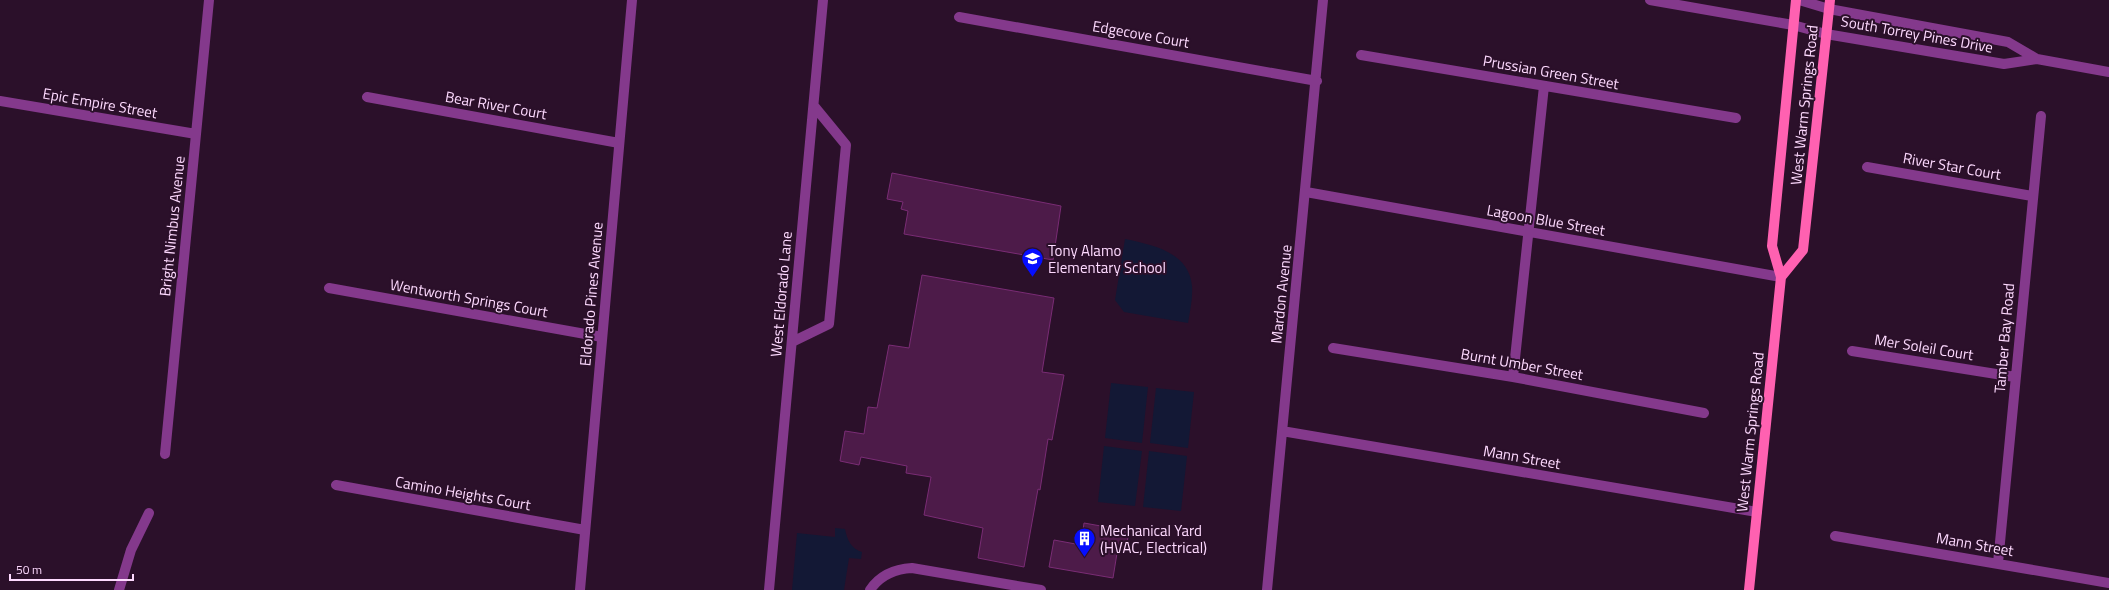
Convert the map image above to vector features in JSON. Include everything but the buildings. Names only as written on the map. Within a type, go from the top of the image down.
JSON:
[{"type":"main road","name":"West Warm Springs Road","points":[[1749,590],[1781,277],[1772,246],[1796,0]]},
{"type":"main road","name":"West Warm Springs Road","points":[[1781,277],[1803,250],[1830,4]]},
{"type":"street","name":"Bright Nimbus Avenue","points":[[165,454],[209,0]]},
{"type":"street","name":"Eldorado Pines Avenue","points":[[580,590],[632,0]]},
{"type":"street","name":"West Eldorado Lane","points":[[769,590],[823,0]]},
{"type":"street","name":"Mardon Avenue","points":[[1267,590],[1317,81],[1323,0]]},
{"type":"street","name":"South Torrey Pines Drive","points":[[1650,0],[1793,25],[1826,34],[2004,64],[2037,59],[2109,72]]},
{"type":"street","name":"South Torrey Pines Drive","points":[[1799,0],[1830,4],[2008,42],[2037,59]]},
{"type":"street","name":"Edgecove Court","points":[[959,17],[1317,81]]},
{"type":"street","name":"Prussian Green Street","points":[[1362,55],[1736,118]]},
{"type":"street","points":[[1513,377],[1530,232],[1544,86]]},
{"type":"street","name":"Bear River Court","points":[[367,97],[619,143]]},
{"type":"street","name":"Epic Empire Street","points":[[0,101],[196,134]]},
{"type":"street","points":[[792,342],[829,324],[846,145],[814,106]]},
{"type":"street","name":"Tamber Bay Road","points":[[1998,563],[2040,116]]},
{"type":"street","name":"River Star Court","points":[[1867,167],[2032,196]]},
{"type":"street","name":"Lagoon Blue Street","points":[[1306,192],[1781,277]]},
{"type":"street","name":"Wentworth Springs Court","points":[[329,288],[602,337]]},
{"type":"street","name":"Burnt Umber Street","points":[[1333,348],[1513,377],[1704,414]]},
{"type":"street","name":"Mer Soleil Court","points":[[1852,351],[2015,377]]},
{"type":"street","name":"Mann Street","points":[[1282,431],[1757,512]]},
{"type":"street","name":"Camino Heights Court","points":[[336,486],[586,530]]},
{"type":"street","points":[[119,590],[131,550],[149,513]]},
{"type":"street","name":"Mann Street","points":[[1835,536],[1998,563],[2109,584]]},
{"type":"street","points":[[870,590],[885,575],[898,569],[912,568],[1041,590]]},
{"type":"shaded area","points":[[1125,239],[1147,244],[1168,252],[1184,265],[1189,274],[1192,286],[1192,300],[1188,323],[1124,312],[1115,300]]},
{"type":"shaded area","points":[[1111,383],[1148,387],[1142,443],[1105,438]]},
{"type":"shaded area","points":[[1156,388],[1194,392],[1188,448],[1150,443]]},
{"type":"shaded area","points":[[1104,446],[1142,451],[1135,506],[1098,502]]},
{"type":"shaded area","points":[[1149,451],[1187,456],[1181,511],[1143,507]]},
{"type":"shaded area","points":[[835,528],[845,529],[852,546],[858,551],[862,552],[861,559],[849,558],[844,590],[792,590],[797,533],[835,537]]},
{"type":"place","name":"Tony Alamo Elementary School","points":[[1033,278]]},
{"type":"place","name":"Mechanical Yard (HVAC, Electrical)","points":[[1084,558]]}]
